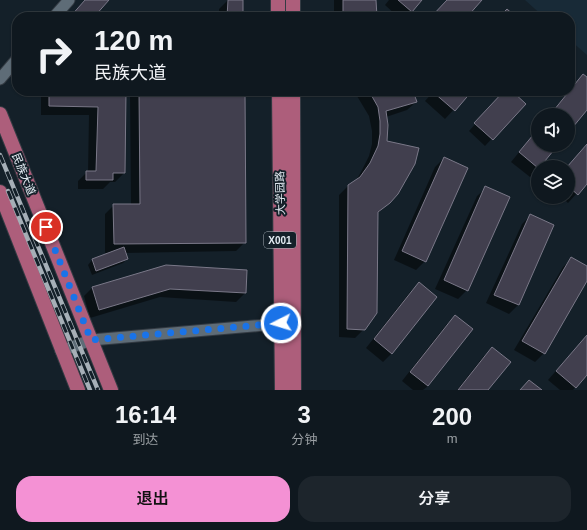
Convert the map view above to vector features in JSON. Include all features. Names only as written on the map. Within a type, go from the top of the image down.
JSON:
[{"type":"main road","points":[[278,0],[278,12]]},
{"type":"main road","points":[[293,0],[293,12]]},
{"type":"main road","name":"大学园路","points":[[279,96],[288,323],[294,390]]},
{"type":"main road","name":"大学园路","points":[[282,390],[288,323],[293,96]]},
{"type":"main road","name":"民族大道","points":[[0,114],[111,390]]},
{"type":"main road","points":[[0,192],[61,351],[78,390]]},
{"type":"street","points":[[58,12],[69,0]]},
{"type":"street","points":[[0,78],[12,65]]},
{"type":"street","points":[[61,351],[91,340],[288,323]]},
{"type":"shaded area","points":[[525,0],[587,0],[587,55],[575,44],[575,12],[538,12]]},
{"type":"building","points":[[85,0],[109,0],[98,12],[74,12]]},
{"type":"building","points":[[228,0],[243,0],[243,12],[227,12]]},
{"type":"building","points":[[343,0],[376,0],[377,12],[343,12]]},
{"type":"building","points":[[398,0],[422,0],[412,12]]},
{"type":"building","points":[[447,0],[482,0],[471,12],[436,12]]},
{"type":"building","points":[[583,74],[587,77],[587,110],[575,125],[575,108],[556,108],[565,96],[575,96],[575,84]]},
{"type":"building","points":[[49,96],[126,96],[125,173],[113,173],[113,180],[86,180],[86,171],[96,171],[98,107],[49,106]]},
{"type":"building","points":[[139,96],[245,96],[246,243],[114,244],[113,204],[140,204]]},
{"type":"building","points":[[372,96],[415,96],[417,102],[386,111],[388,125],[387,141],[419,148],[415,164],[398,194],[390,203],[378,212],[377,313],[365,330],[347,329],[348,185],[360,177],[370,163],[378,146],[380,121],[378,107]]},
{"type":"building","points":[[438,96],[468,96],[455,111]]},
{"type":"building","points":[[499,96],[517,96],[526,104],[493,140],[474,123]]},
{"type":"building","points":[[531,137],[531,152],[552,152],[546,160],[531,160],[531,162],[519,152]]},
{"type":"building","points":[[587,144],[587,184],[578,195],[575,192],[575,160],[573,160]]},
{"type":"building","points":[[444,157],[468,168],[426,262],[402,251]]},
{"type":"building","points":[[485,186],[510,197],[468,291],[444,280]]},
{"type":"building","points":[[530,214],[554,225],[519,305],[494,295]]},
{"type":"building","points":[[124,247],[128,259],[96,271],[92,259]]},
{"type":"building","points":[[571,257],[587,266],[587,281],[545,354],[522,341]]},
{"type":"building","points":[[166,265],[247,270],[246,293],[170,289],[99,310],[92,287]]},
{"type":"building","points":[[419,282],[437,297],[392,354],[374,339]]},
{"type":"building","points":[[455,315],[473,329],[428,386],[410,372]]},
{"type":"building","points":[[587,335],[587,375],[576,388],[556,371]]},
{"type":"building","points":[[492,347],[511,362],[488,390],[458,390]]},
{"type":"building","points":[[529,380],[542,390],[520,390]]},
{"type":"railway","points":[[0,155],[98,390]]},
{"type":"railway","points":[[8,191],[90,390]]},
{"type":"route","points":[[46,227],[91,340],[281,323]]}]
